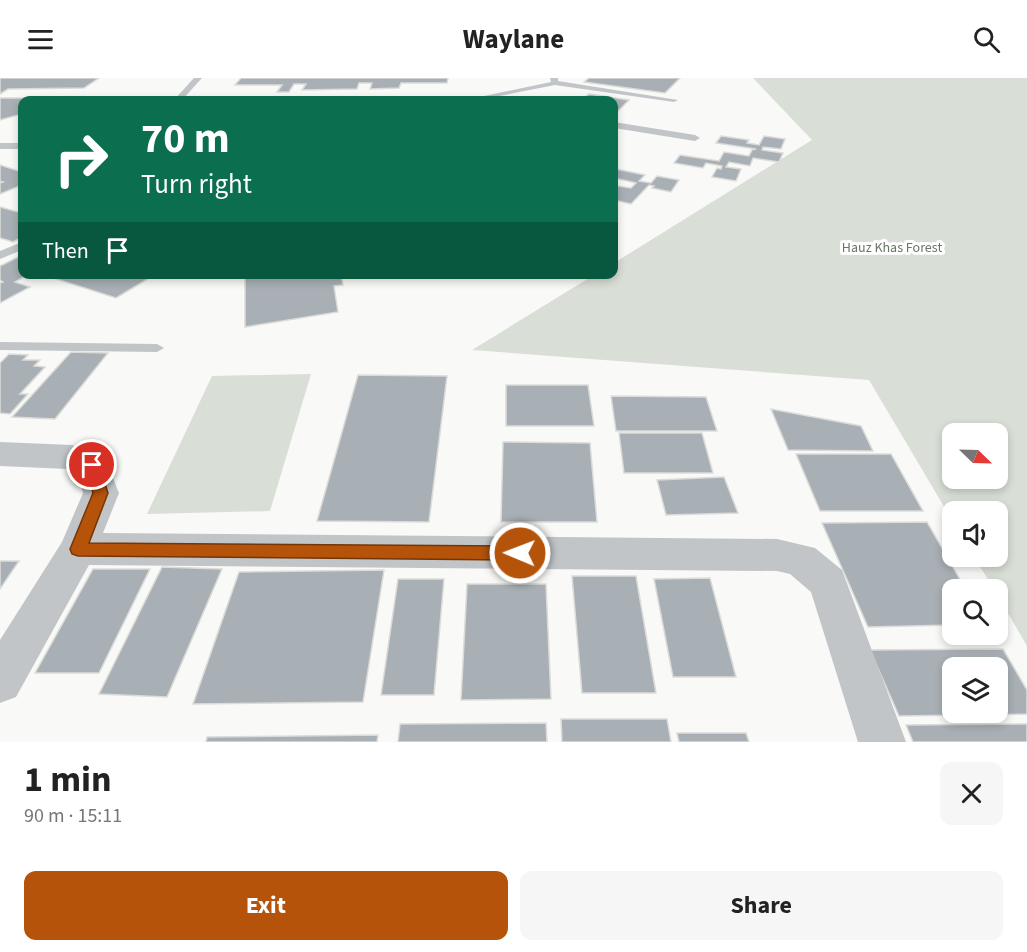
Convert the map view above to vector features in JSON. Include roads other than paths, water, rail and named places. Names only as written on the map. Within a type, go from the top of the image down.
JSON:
[{"type":"street","points":[[0,454],[72,457],[92,465],[100,493],[78,549],[0,681]]},
{"type":"street","points":[[78,549],[777,555],[801,560],[828,582],[882,742]]},
{"type":"lane","points":[[182,96],[198,78]]},
{"type":"lane","points":[[487,96],[555,81],[674,100]]},
{"type":"lane","points":[[618,126],[695,138]]},
{"type":"lane","points":[[0,147],[18,146]]},
{"type":"lane","points":[[0,255],[18,248]]},
{"type":"lane","points":[[0,346],[157,348]]},
{"type":"park label","name":"Hauz Khas Forest","points":[[892,248]]}]
